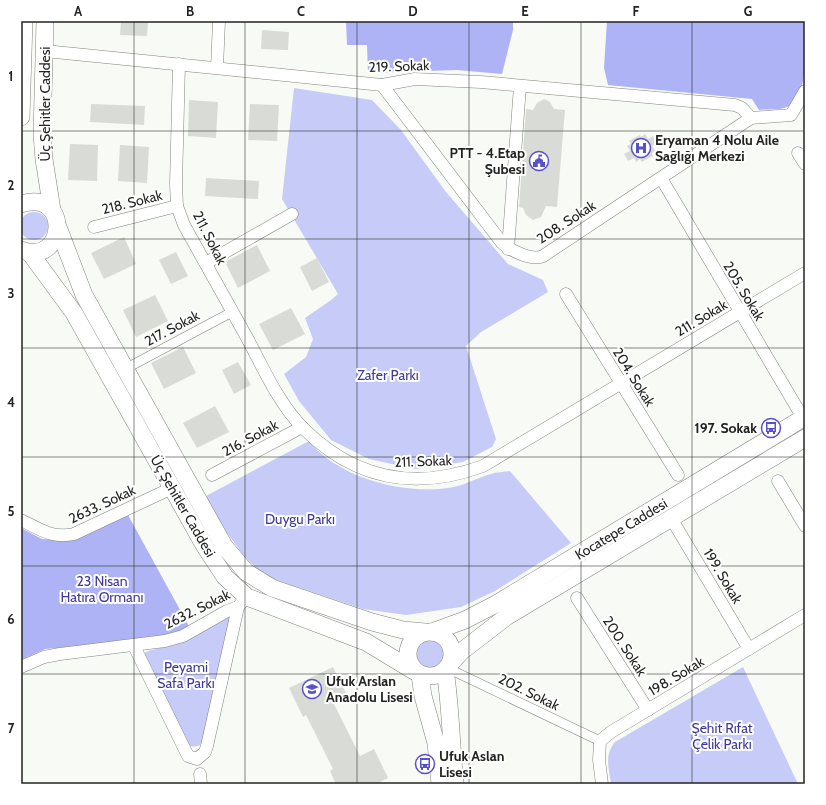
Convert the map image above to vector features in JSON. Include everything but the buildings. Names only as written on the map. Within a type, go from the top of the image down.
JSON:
[{"type":"main road","name":"Üç Şehitler Caddesi","points":[[21,117],[24,21]]},
{"type":"main road","name":"Üç Şehitler Caddesi","points":[[46,21],[42,134],[44,159],[52,210],[84,295],[224,546],[246,572],[272,588],[372,622],[403,630],[429,632]]},
{"type":"main road","points":[[21,204],[37,202],[52,210]]},
{"type":"main road","points":[[25,252],[39,252],[46,249],[53,243],[58,227]]},
{"type":"main road","name":"Üç Şehitler Caddesi","points":[[25,252],[49,277],[74,313],[204,545],[243,602],[366,642],[417,673]]},
{"type":"main road","name":"Kocatepe Caddesi","points":[[429,632],[465,620],[496,604],[804,418]]},
{"type":"main road","name":"Kocatepe Caddesi","points":[[447,668],[475,640],[506,617],[805,438]]},
{"type":"main road","points":[[440,784],[436,743],[417,673],[407,659],[407,652],[413,639],[429,632],[439,634],[449,644],[452,651],[447,668],[451,744],[455,784]]},
{"type":"main road","points":[[417,673],[434,676],[447,668]]},
{"type":"street","points":[[216,68],[219,21]]},
{"type":"street","name":"219. Sokak","points":[[45,51],[382,85],[415,79],[520,86],[735,105],[742,108],[751,118]]},
{"type":"street","name":"211. Sokak","points":[[179,64],[176,184],[177,206],[184,225],[280,398],[302,427],[339,458],[366,470],[393,478],[426,479],[459,475],[483,466],[501,457],[805,273]]},
{"type":"street","name":"208. Sokak","points":[[382,85],[497,238],[508,249],[535,258],[539,258],[751,118],[791,115],[805,91]]},
{"type":"street","points":[[508,249],[520,86]]},
{"type":"street","points":[[798,153],[805,164]]},
{"type":"street","name":"205. Sokak","points":[[661,178],[740,313],[804,418]]},
{"type":"street","name":"218. Sokak","points":[[94,227],[177,206]]},
{"type":"street","points":[[206,263],[292,214]]},
{"type":"street","name":"204. Sokak","points":[[566,294],[678,475]]},
{"type":"street","name":"217. Sokak","points":[[125,369],[232,312]]},
{"type":"street","name":"216. Sokak","points":[[212,475],[302,427]]},
{"type":"street","points":[[778,481],[805,526]]},
{"type":"street","name":"2633. Sokak","points":[[21,520],[49,534],[65,536],[74,534],[172,488]]},
{"type":"street","name":"199. Sokak","points":[[671,518],[749,649]]},
{"type":"street","name":"200. Sokak","points":[[577,598],[648,710]]},
{"type":"street","points":[[134,646],[188,756],[197,759],[205,752],[207,746],[243,602]]},
{"type":"street","name":"2632. Sokak","points":[[21,667],[49,656],[152,644],[183,636],[243,602]]},
{"type":"street","name":"198. Sokak","points":[[600,741],[611,732],[805,615]]},
{"type":"street","name":"202. Sokak","points":[[447,668],[600,741]]},
{"type":"street","points":[[600,741],[599,760],[602,784]]},
{"type":"green space","points":[[346,21],[513,21],[513,30],[502,74],[457,70],[368,73],[367,45],[347,45]]},
{"type":"green space","points":[[607,21],[805,21],[805,70],[799,95],[793,103],[784,108],[759,110],[752,99],[608,85],[604,68]]},
{"type":"green space","name":"Zafer Parkı","points":[[294,88],[372,100],[401,130],[446,192],[508,264],[543,280],[548,292],[481,332],[466,346],[496,439],[492,447],[463,462],[415,469],[369,459],[331,440],[299,401],[284,374],[306,357],[313,339],[305,318],[338,294],[282,199]]},
{"type":"green space","points":[[34,212],[44,216],[48,226],[44,236],[34,240],[24,236],[20,226],[24,216]]},
{"type":"green space","name":"Duygu Parkı","points":[[309,441],[322,454],[356,475],[375,482],[395,486],[416,489],[454,487],[493,473],[510,471],[571,543],[495,591],[461,607],[406,615],[363,609],[264,576],[244,556],[222,526],[206,496]]},
{"type":"green space","name":"23 Nisan Hatıra Ormanı","points":[[128,515],[190,628],[150,641],[45,649],[21,660],[21,528],[42,539],[70,541]]},
{"type":"green space","name":"Peyami Safa Parkı","points":[[227,618],[230,618],[204,743],[198,746],[191,746],[186,744],[143,654],[148,651],[180,643]]},
{"type":"green space","points":[[431,640],[442,644],[446,655],[442,666],[431,670],[420,666],[416,655],[420,644]]},
{"type":"green space","name":"Şehit Rıfat Çelik Parkı","points":[[743,667],[798,784],[611,784],[608,768],[608,757],[609,752],[615,742]]},
{"type":"place","name":"Eryaman 4 Nolu Aile Sağlığı Merkezi","points":[[641,148]]},
{"type":"place","name":"PTT - 4.Etap Şubesi","points":[[539,161]]},
{"type":"place","name":"197. Sokak","points":[[771,428]]},
{"type":"place","name":"Ufuk Arslan Anadolu Lisesi","points":[[312,689]]},
{"type":"place","name":"Ufuk Aslan Lisesi","points":[[425,764]]}]
